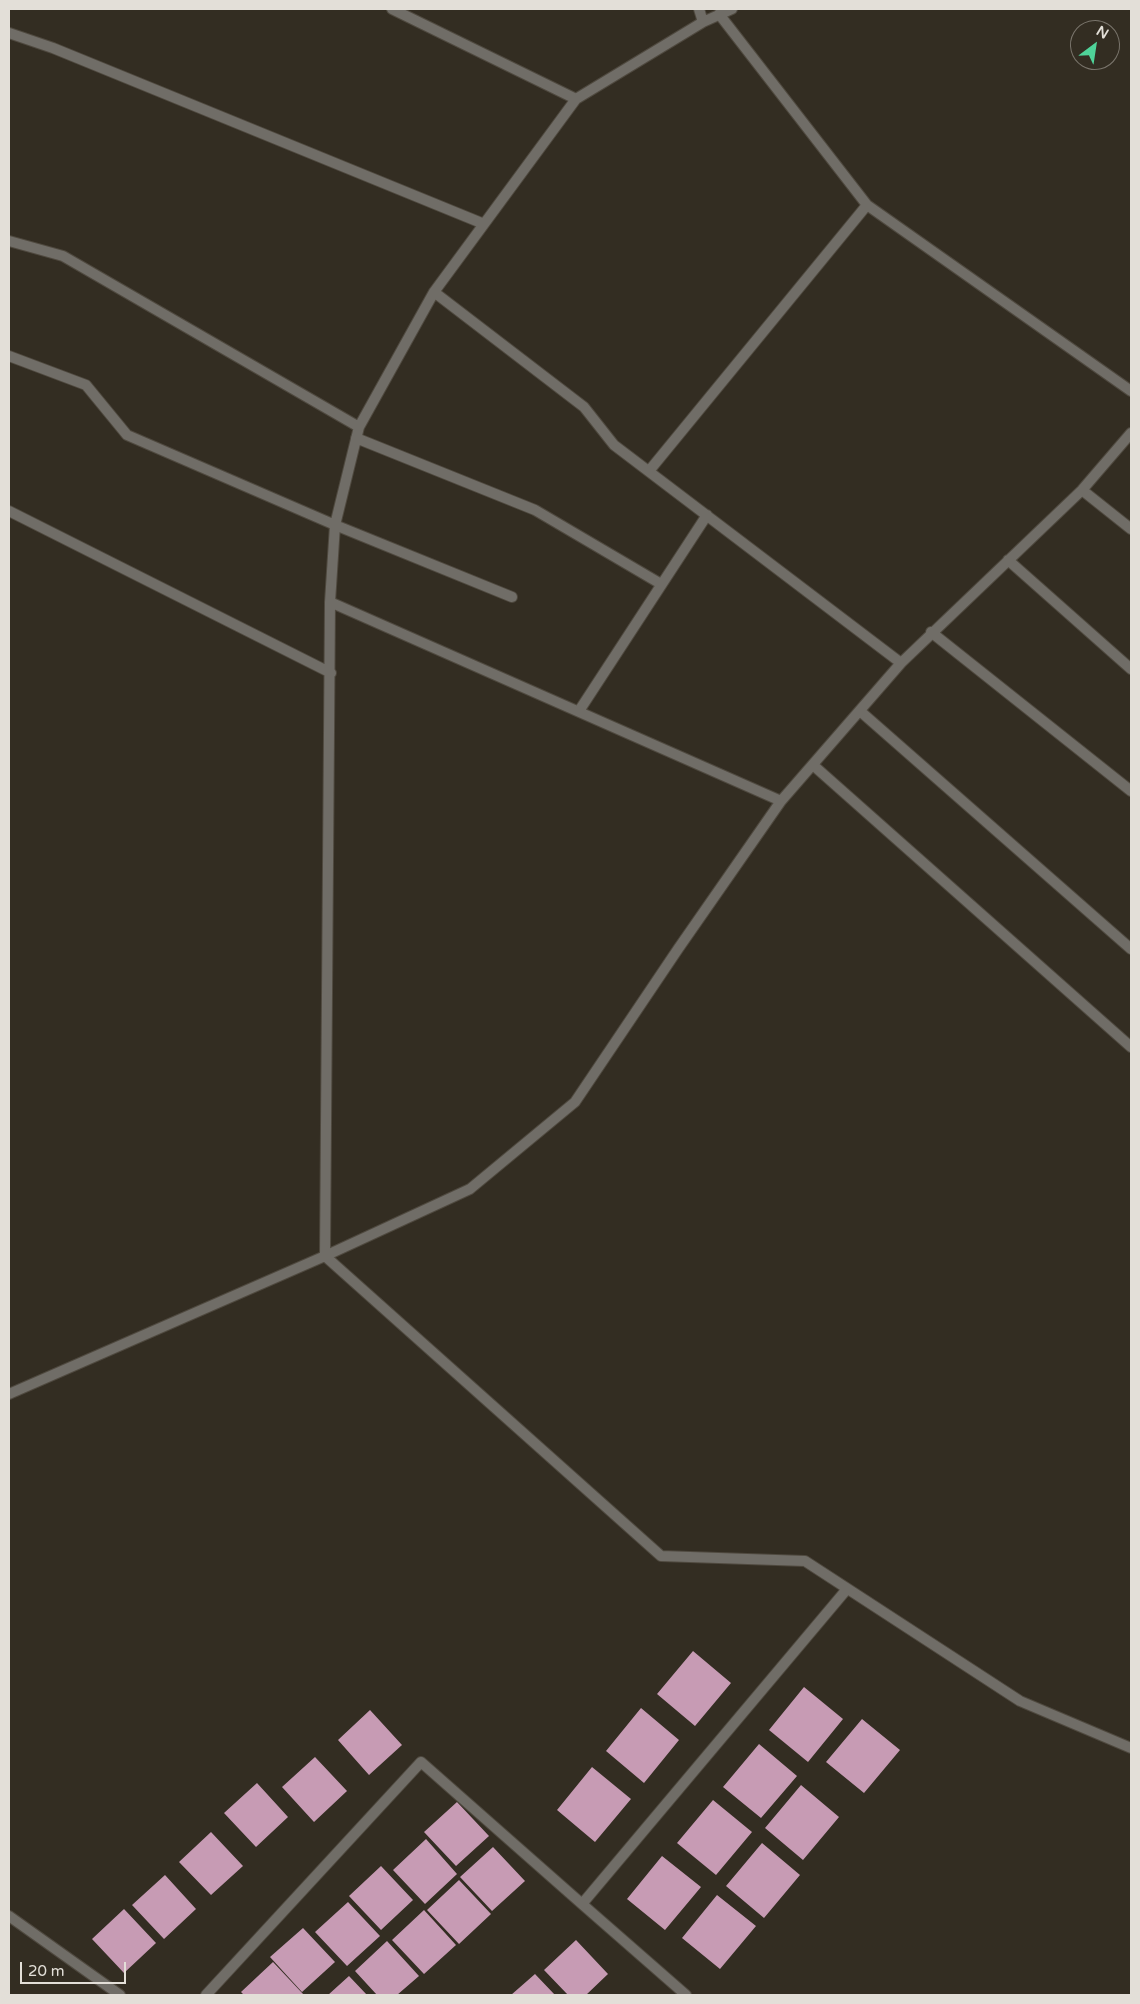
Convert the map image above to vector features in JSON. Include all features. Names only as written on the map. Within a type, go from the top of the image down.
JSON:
[{"type":"street","points":[[392,9],[576,99]]},
{"type":"street","points":[[699,9],[703,22]]},
{"type":"street","points":[[732,9],[703,22],[576,99],[434,292],[358,432],[335,525],[330,602],[331,672],[325,1256],[660,1556],[804,1561],[1020,1701],[1131,1748]]},
{"type":"street","points":[[719,14],[867,205],[1131,391]]},
{"type":"street","points":[[9,33],[53,48],[484,224]]},
{"type":"street","points":[[649,471],[867,205]]},
{"type":"street","points":[[9,241],[63,256],[358,432],[535,510],[661,584]]},
{"type":"street","points":[[434,292],[584,407],[614,445],[901,663]]},
{"type":"street","points":[[9,356],[86,385],[127,434],[335,525],[512,597]]},
{"type":"street","points":[[9,1394],[325,1256],[470,1189],[575,1102],[678,949],[782,801],[901,663],[931,632],[1082,490],[1131,433]]},
{"type":"street","points":[[1082,490],[1131,529]]},
{"type":"street","points":[[9,511],[331,672]]},
{"type":"street","points":[[579,711],[707,514]]},
{"type":"street","points":[[1008,560],[1131,669]]},
{"type":"street","points":[[330,602],[782,801]]},
{"type":"street","points":[[931,632],[1131,791]]},
{"type":"street","points":[[860,711],[1131,949]]},
{"type":"street","points":[[813,765],[1131,1047]]},
{"type":"street","points":[[582,1904],[847,1589]]},
{"type":"street","points":[[206,1995],[421,1762],[686,1995]]},
{"type":"street","points":[[9,1916],[120,1995]]},
{"type":"building","points":[[693,1651],[731,1683],[695,1726],[657,1694]]},
{"type":"building","points":[[804,1687],[843,1719],[808,1762],[769,1730]]},
{"type":"building","points":[[641,1708],[679,1740],[644,1783],[606,1751]]},
{"type":"building","points":[[370,1710],[402,1745],[369,1775],[338,1740]]},
{"type":"building","points":[[862,1719],[900,1750],[864,1793],[826,1762]]},
{"type":"building","points":[[759,1744],[797,1776],[761,1818],[723,1787]]},
{"type":"building","points":[[315,1757],[347,1791],[314,1822],[282,1787]]},
{"type":"building","points":[[592,1767],[631,1799],[595,1842],[557,1810]]},
{"type":"building","points":[[257,1783],[288,1817],[256,1847],[224,1813]]},
{"type":"building","points":[[801,1785],[839,1817],[803,1860],[765,1828]]},
{"type":"building","points":[[713,1800],[752,1832],[716,1875],[677,1843]]},
{"type":"building","points":[[457,1802],[489,1836],[456,1866],[424,1832]]},
{"type":"building","points":[[211,1832],[243,1866],[211,1895],[179,1862]]},
{"type":"building","points":[[426,1839],[457,1874],[425,1904],[393,1870]]},
{"type":"building","points":[[762,1843],[800,1875],[764,1918],[726,1886]]},
{"type":"building","points":[[493,1847],[525,1881],[492,1911],[460,1877]]},
{"type":"building","points":[[662,1856],[701,1887],[665,1930],[627,1899]]},
{"type":"building","points":[[381,1866],[413,1900],[381,1930],[349,1896]]},
{"type":"building","points":[[165,1875],[196,1909],[164,1939],[132,1905]]},
{"type":"building","points":[[459,1880],[491,1914],[459,1944],[427,1910]]},
{"type":"building","points":[[717,1895],[756,1926],[720,1969],[682,1938]]},
{"type":"building","points":[[348,1902],[380,1936],[347,1966],[315,1932]]},
{"type":"building","points":[[124,1909],[156,1943],[124,1973],[92,1939]]},
{"type":"building","points":[[424,1910],[456,1945],[424,1974],[392,1940]]},
{"type":"building","points":[[303,1928],[335,1962],[302,1992],[270,1957]]},
{"type":"building","points":[[576,1940],[608,1974],[586,1995],[568,1995],[544,1970]]},
{"type":"building","points":[[387,1941],[419,1976],[397,1995],[377,1995],[355,1971]]},
{"type":"building","points":[[273,1962],[304,1995],[244,1995],[241,1992]]},
{"type":"building","points":[[535,1974],[555,1995],[511,1995]]},
{"type":"building","points":[[349,1976],[367,1995],[328,1995]]}]
